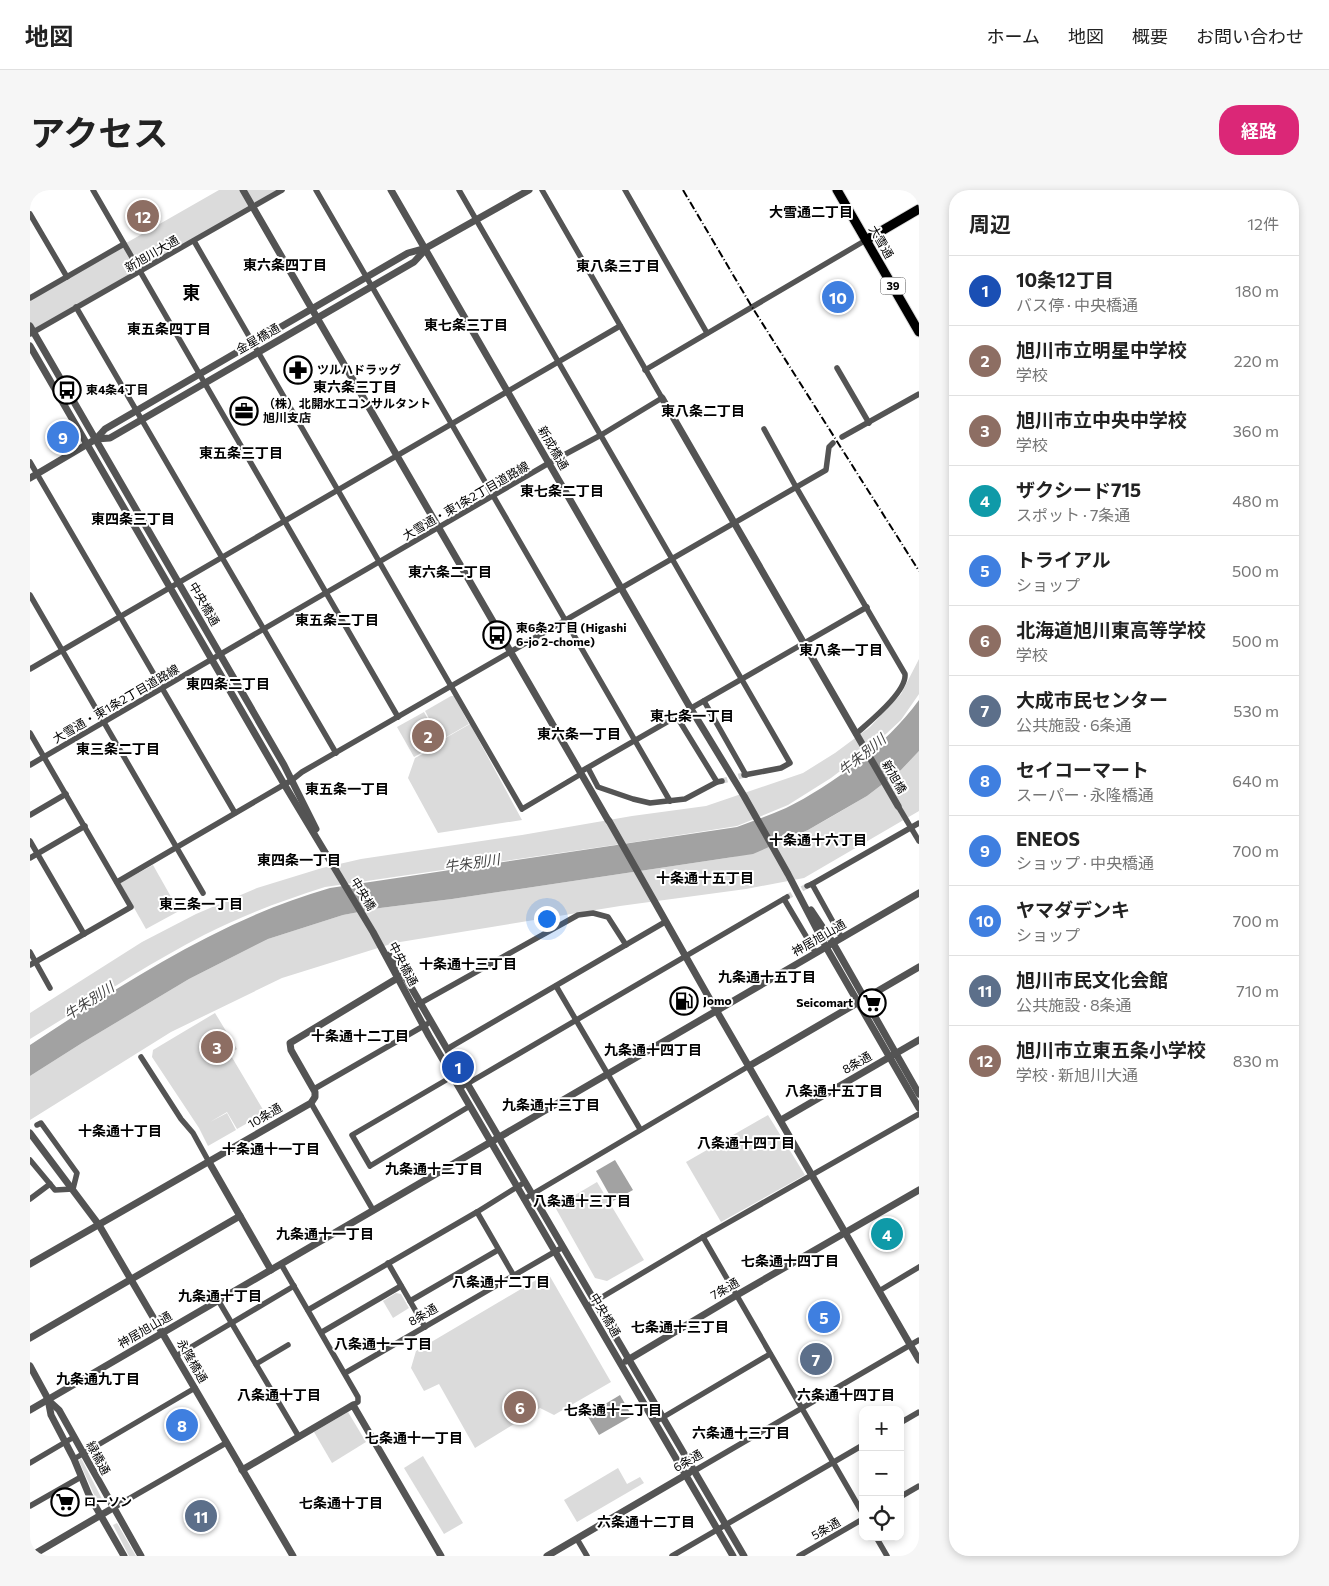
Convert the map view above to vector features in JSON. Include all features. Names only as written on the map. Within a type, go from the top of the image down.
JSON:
[{"type":"main road","name":"大雪通","points":[[837,190],[919,332]]},
{"type":"main road","points":[[866,240],[919,209]]},
{"type":"street","points":[[93,190],[398,717]]},
{"type":"street","points":[[243,190],[919,1360]]},
{"type":"street","name":"新旭川大通","points":[[31,331],[140,272],[282,190]]},
{"type":"street","points":[[316,190],[670,801]]},
{"type":"street","name":"新成橋通","points":[[391,190],[691,709],[744,795],[788,874]]},
{"type":"street","points":[[459,190],[790,763],[781,768],[745,775],[704,702]]},
{"type":"street","name":"金星橋通","points":[[30,478],[96,439],[105,429],[408,253],[426,248],[530,190]]},
{"type":"street","points":[[542,190],[662,398]]},
{"type":"street","points":[[624,190],[707,334]]},
{"type":"street","points":[[30,214],[67,277]]},
{"type":"street","points":[[645,370],[866,240]]},
{"type":"street","points":[[194,241],[522,809],[588,768],[867,608]]},
{"type":"street","name":"新旭川大通","points":[[30,298],[124,244]]},
{"type":"street","name":"金星橋通","points":[[96,439],[110,438],[414,262],[426,248]]},
{"type":"street","points":[[76,307],[336,752]]},
{"type":"street","points":[[30,669],[620,326]]},
{"type":"street","name":"中央橋通","points":[[31,331],[96,439],[292,780],[334,868]]},
{"type":"street","name":"中央橋通","points":[[30,346],[334,868]]},
{"type":"street","points":[[837,368],[869,423]]},
{"type":"street","points":[[842,437],[919,394]]},
{"type":"street","name":"大雪通・東1条2丁目道路線","points":[[30,766],[662,398]]},
{"type":"street","name":"新旭橋","points":[[662,398],[898,806]]},
{"type":"street","points":[[764,429],[796,488],[903,669],[905,677],[903,685],[894,697],[856,734]]},
{"type":"street","points":[[117,882],[292,780],[336,752],[826,470],[829,447],[833,443]]},
{"type":"street","points":[[30,462],[235,813]]},
{"type":"street","points":[[30,596],[203,893]]},
{"type":"street","points":[[588,768],[598,787],[633,799],[650,802],[685,800],[719,781],[677,717]]},
{"type":"street","points":[[30,733],[131,907],[33,964]]},
{"type":"street","points":[[30,815],[66,794]]},
{"type":"street","points":[[898,806],[919,841]]},
{"type":"street","points":[[842,938],[809,885],[919,823]]},
{"type":"street","points":[[30,858],[85,826]]},
{"type":"street","points":[[30,841],[84,934]]},
{"type":"street","name":"中央橋","points":[[334,868],[373,932]]},
{"type":"street","points":[[788,874],[833,943],[861,1001]]},
{"type":"street","points":[[788,874],[826,947],[861,1001],[892,1055],[919,1108]]},
{"type":"street","name":"神居旭山通","points":[[30,1410],[919,893]]},
{"type":"street","points":[[460,1088],[786,898],[816,953]]},
{"type":"street","points":[[413,1007],[578,915],[593,913],[608,916],[626,945]]},
{"type":"street","points":[[448,1049],[665,922]]},
{"type":"street","name":"中央橋通","points":[[373,932],[448,1049],[744,1556]]},
{"type":"street","points":[[30,952],[33,964],[50,988]]},
{"type":"street","points":[[524,1199],[640,1129],[919,967]]},
{"type":"street","points":[[373,1210],[311,1103],[315,1097],[314,1089],[289,1046],[291,1041],[401,976]]},
{"type":"street","name":"中央橋通","points":[[401,976],[413,1007],[452,1076],[733,1556]]},
{"type":"street","points":[[556,986],[640,1129]]},
{"type":"street","points":[[314,1089],[431,1022]]},
{"type":"street","name":"8条通","points":[[781,1120],[919,1040]]},
{"type":"street","points":[[892,1055],[919,1094]]},
{"type":"street","points":[[141,1056],[181,1119],[193,1133],[271,1270]]},
{"type":"street","points":[[452,1076],[352,1136],[370,1166],[470,1106]]},
{"type":"street","name":"10条通","points":[[30,1264],[311,1103]]},
{"type":"street","points":[[587,1306],[703,1236],[919,1114]]},
{"type":"street","points":[[30,1160],[55,1190],[73,1189],[77,1173],[41,1123],[37,1125]]},
{"type":"street","name":"永隆橋通","points":[[30,1133],[99,1224],[293,1556]]},
{"type":"street","points":[[308,1310],[525,1182]]},
{"type":"street","points":[[30,1198],[50,1184]]},
{"type":"street","name":"7条通","points":[[621,1364],[919,1190]]},
{"type":"street","points":[[477,1212],[514,1276]]},
{"type":"street","points":[[30,1338],[240,1216]]},
{"type":"street","points":[[703,1236],[859,1507]]},
{"type":"street","name":"8条通","points":[[345,1373],[563,1247]]},
{"type":"street","points":[[410,1301],[498,1250]]},
{"type":"street","points":[[388,1263],[425,1327]]},
{"type":"street","points":[[242,1470],[358,1402],[358,1397],[345,1373],[281,1264]]},
{"type":"street","points":[[879,1291],[919,1267]]},
{"type":"street","points":[[176,1356],[294,1286]]},
{"type":"street","points":[[322,1332],[401,1286]]},
{"type":"street","points":[[218,1300],[299,1437]]},
{"type":"street","name":"6条通","points":[[547,1556],[919,1340]]},
{"type":"street","points":[[256,1364],[288,1345]]},
{"type":"street","points":[[655,1422],[770,1354]]},
{"type":"street","name":"緑橋通","points":[[30,1366],[48,1399],[58,1410],[74,1437],[141,1556]]},
{"type":"street","points":[[74,1459],[195,1388]]},
{"type":"street","name":"緑橋通","points":[[48,1399],[51,1415],[66,1442],[81,1477],[100,1516],[124,1556]]},
{"type":"street","points":[[353,1405],[441,1556]]},
{"type":"street","points":[[904,1421],[919,1412]]},
{"type":"street","points":[[30,1463],[74,1437]]},
{"type":"street","points":[[31,1556],[226,1443]]},
{"type":"street","points":[[672,1556],[859,1447]]},
{"type":"street","points":[[30,1506],[81,1477]]},
{"type":"street","points":[[902,1496],[919,1486]]},
{"type":"street","name":"5条通","points":[[799,1556],[859,1521]]},
{"type":"street","points":[[577,1538],[587,1556]]},
{"type":"street","points":[[878,1541],[887,1556]]},
{"type":"shaded area","points":[[219,190],[282,190],[30,334],[30,298]]},
{"type":"shaded area","points":[[919,659],[919,694],[901,720],[873,746],[831,778],[788,805],[737,826],[325,887],[264,908],[204,935],[138,972],[30,1039],[30,1013],[142,942],[196,914],[257,888],[322,868],[361,859],[706,806],[803,773],[835,753],[870,727],[901,694]]},
{"type":"shaded area","points":[[454,696],[469,724],[441,740],[425,711]]},
{"type":"shaded area","name":"牛朱別川","points":[[919,700],[919,751],[901,770],[867,796],[808,830],[753,854],[343,915],[268,939],[189,979],[30,1076],[30,1045],[137,976],[212,935],[250,917],[330,888],[737,827],[786,808],[841,775],[876,747],[907,716]]},
{"type":"shaded area","points":[[424,712],[441,742],[414,757],[397,727]]},
{"type":"shaded area","points":[[470,724],[522,820],[438,833],[408,778],[415,758],[443,743],[442,740]]},
{"type":"shaded area","points":[[919,751],[919,811],[804,878],[746,889],[620,906],[394,943],[282,978],[171,1032],[30,1120],[30,1076],[189,979],[268,939],[343,915],[380,908],[733,857],[786,839],[808,830],[831,817],[867,796],[901,770]]},
{"type":"shaded area","points":[[153,865],[179,911],[146,929],[120,883]]},
{"type":"shaded area","points":[[215,1013],[237,1049],[230,1054],[265,1113],[237,1129],[227,1112],[210,1122],[227,1113],[236,1130],[208,1146],[199,1128],[152,1057],[153,1050]]},
{"type":"shaded area","points":[[768,1115],[805,1175],[721,1222],[686,1162]]},
{"type":"shaded area","points":[[615,1160],[633,1190],[613,1201],[596,1171]]},
{"type":"shaded area","points":[[597,1182],[644,1260],[607,1281],[595,1278],[555,1207]]},
{"type":"shaded area","points":[[548,1273],[611,1382],[554,1415],[540,1408],[475,1448],[439,1384],[424,1391],[411,1368],[416,1351]]},
{"type":"shaded area","points":[[396,1293],[401,1294],[409,1308],[393,1318],[383,1301]]},
{"type":"shaded area","points":[[620,1395],[632,1416],[599,1435],[587,1415]]},
{"type":"shaded area","points":[[348,1412],[366,1442],[332,1463],[314,1432]]},
{"type":"shaded area","points":[[423,1456],[463,1523],[444,1534],[404,1468]]},
{"type":"shaded area","points":[[81,1458],[102,1499],[97,1501],[79,1461]]},
{"type":"shaded area","points":[[618,1468],[627,1484],[640,1477],[644,1483],[577,1522],[564,1500]]},
{"type":"shaded area","points":[[117,1523],[136,1556],[129,1556],[113,1525]]},
{"type":"tunnel","points":[[722,781],[744,775]]},
{"type":"tunnel","points":[[787,897],[807,886]]},
{"type":"railway","points":[[683,190],[752,307],[919,571]]},
{"type":"place","name":"旭川市立東五条小学校","points":[[143,216]]},
{"type":"place","name":"ヤマダデンキ","points":[[838,297]]},
{"type":"place","name":"ツルハドラッグ","points":[[298,370]]},
{"type":"place","name":"東4条4丁目","points":[[67,390]]},
{"type":"place","name":"（株）北開水工コンサルタント 旭川支店","points":[[244,411]]},
{"type":"place","name":"ENEOS","points":[[63,437]]},
{"type":"place","name":"東6条2丁目 (Higashi 6-jo 2-chome)","points":[[497,635]]},
{"type":"place","name":"旭川市立明星中学校","points":[[428,736]]},
{"type":"place","name":"Jomo","points":[[684,1001]]},
{"type":"place","name":"Seicomart","points":[[872,1003]]},
{"type":"place","name":"旭川市立中央中学校","points":[[217,1047]]},
{"type":"place","name":"10条12丁目","points":[[458,1067]]},
{"type":"place","name":"ザクシード715","points":[[887,1234]]},
{"type":"place","name":"トライアル","points":[[824,1317]]},
{"type":"place","name":"大成市民センター","points":[[816,1359]]},
{"type":"place","name":"北海道旭川東高等学校","points":[[520,1407]]},
{"type":"place","name":"セイコーマート","points":[[182,1425]]},
{"type":"place","name":"ローソン","points":[[65,1502]]},
{"type":"place","name":"旭川市民文化会館","points":[[201,1516]]},
{"type":"district","name":"大雪通二丁目","points":[[811,212]]},
{"type":"district","name":"東六条四丁目","points":[[285,265]]},
{"type":"district","name":"東八条三丁目","points":[[618,266]]},
{"type":"district","name":"東","points":[[191,293]]},
{"type":"district","name":"東七条三丁目","points":[[466,325]]},
{"type":"district","name":"東五条四丁目","points":[[169,329]]},
{"type":"district","name":"東六条三丁目","points":[[355,387]]},
{"type":"district","name":"東八条二丁目","points":[[703,411]]},
{"type":"district","name":"東五条三丁目","points":[[241,453]]},
{"type":"district","name":"東七条二丁目","points":[[562,491]]},
{"type":"district","name":"東四条三丁目","points":[[133,519]]},
{"type":"district","name":"東六条二丁目","points":[[450,572]]},
{"type":"district","name":"東五条二丁目","points":[[337,620]]},
{"type":"district","name":"東八条一丁目","points":[[841,650]]},
{"type":"district","name":"東四条二丁目","points":[[228,684]]},
{"type":"district","name":"東七条一丁目","points":[[692,716]]},
{"type":"district","name":"東六条一丁目","points":[[579,734]]},
{"type":"district","name":"東三条二丁目","points":[[118,749]]},
{"type":"district","name":"東五条一丁目","points":[[347,789]]},
{"type":"district","name":"十条通十六丁目","points":[[818,840]]},
{"type":"district","name":"東四条一丁目","points":[[299,860]]},
{"type":"district","name":"十条通十五丁目","points":[[705,878]]},
{"type":"district","name":"東三条一丁目","points":[[201,904]]},
{"type":"district","name":"十条通十三丁目","points":[[468,964]]},
{"type":"district","name":"九条通十五丁目","points":[[767,977]]},
{"type":"district","name":"十条通十二丁目","points":[[360,1036]]},
{"type":"district","name":"九条通十四丁目","points":[[653,1050]]},
{"type":"district","name":"八条通十五丁目","points":[[834,1091]]},
{"type":"district","name":"九条通十三丁目","points":[[551,1105]]},
{"type":"district","name":"十条通十丁目","points":[[120,1131]]},
{"type":"district","name":"八条通十四丁目","points":[[746,1143]]},
{"type":"district","name":"十条通十一丁目","points":[[271,1149]]},
{"type":"district","name":"九条通十二丁目","points":[[434,1169]]},
{"type":"district","name":"八条通十三丁目","points":[[582,1201]]},
{"type":"district","name":"九条通十一丁目","points":[[325,1234]]},
{"type":"district","name":"七条通十四丁目","points":[[790,1261]]},
{"type":"district","name":"八条通十二丁目","points":[[501,1282]]},
{"type":"district","name":"九条通十丁目","points":[[220,1296]]},
{"type":"district","name":"七条通十三丁目","points":[[680,1327]]},
{"type":"district","name":"八条通十一丁目","points":[[383,1344]]},
{"type":"district","name":"九条通九丁目","points":[[98,1379]]},
{"type":"district","name":"八条通十丁目","points":[[279,1395]]},
{"type":"district","name":"六条通十四丁目","points":[[846,1395]]},
{"type":"district","name":"七条通十二丁目","points":[[613,1410]]},
{"type":"district","name":"六条通十三丁目","points":[[741,1433]]},
{"type":"district","name":"七条通十一丁目","points":[[414,1438]]},
{"type":"district","name":"七条通十丁目","points":[[341,1503]]},
{"type":"district","name":"六条通十二丁目","points":[[646,1522]]}]
